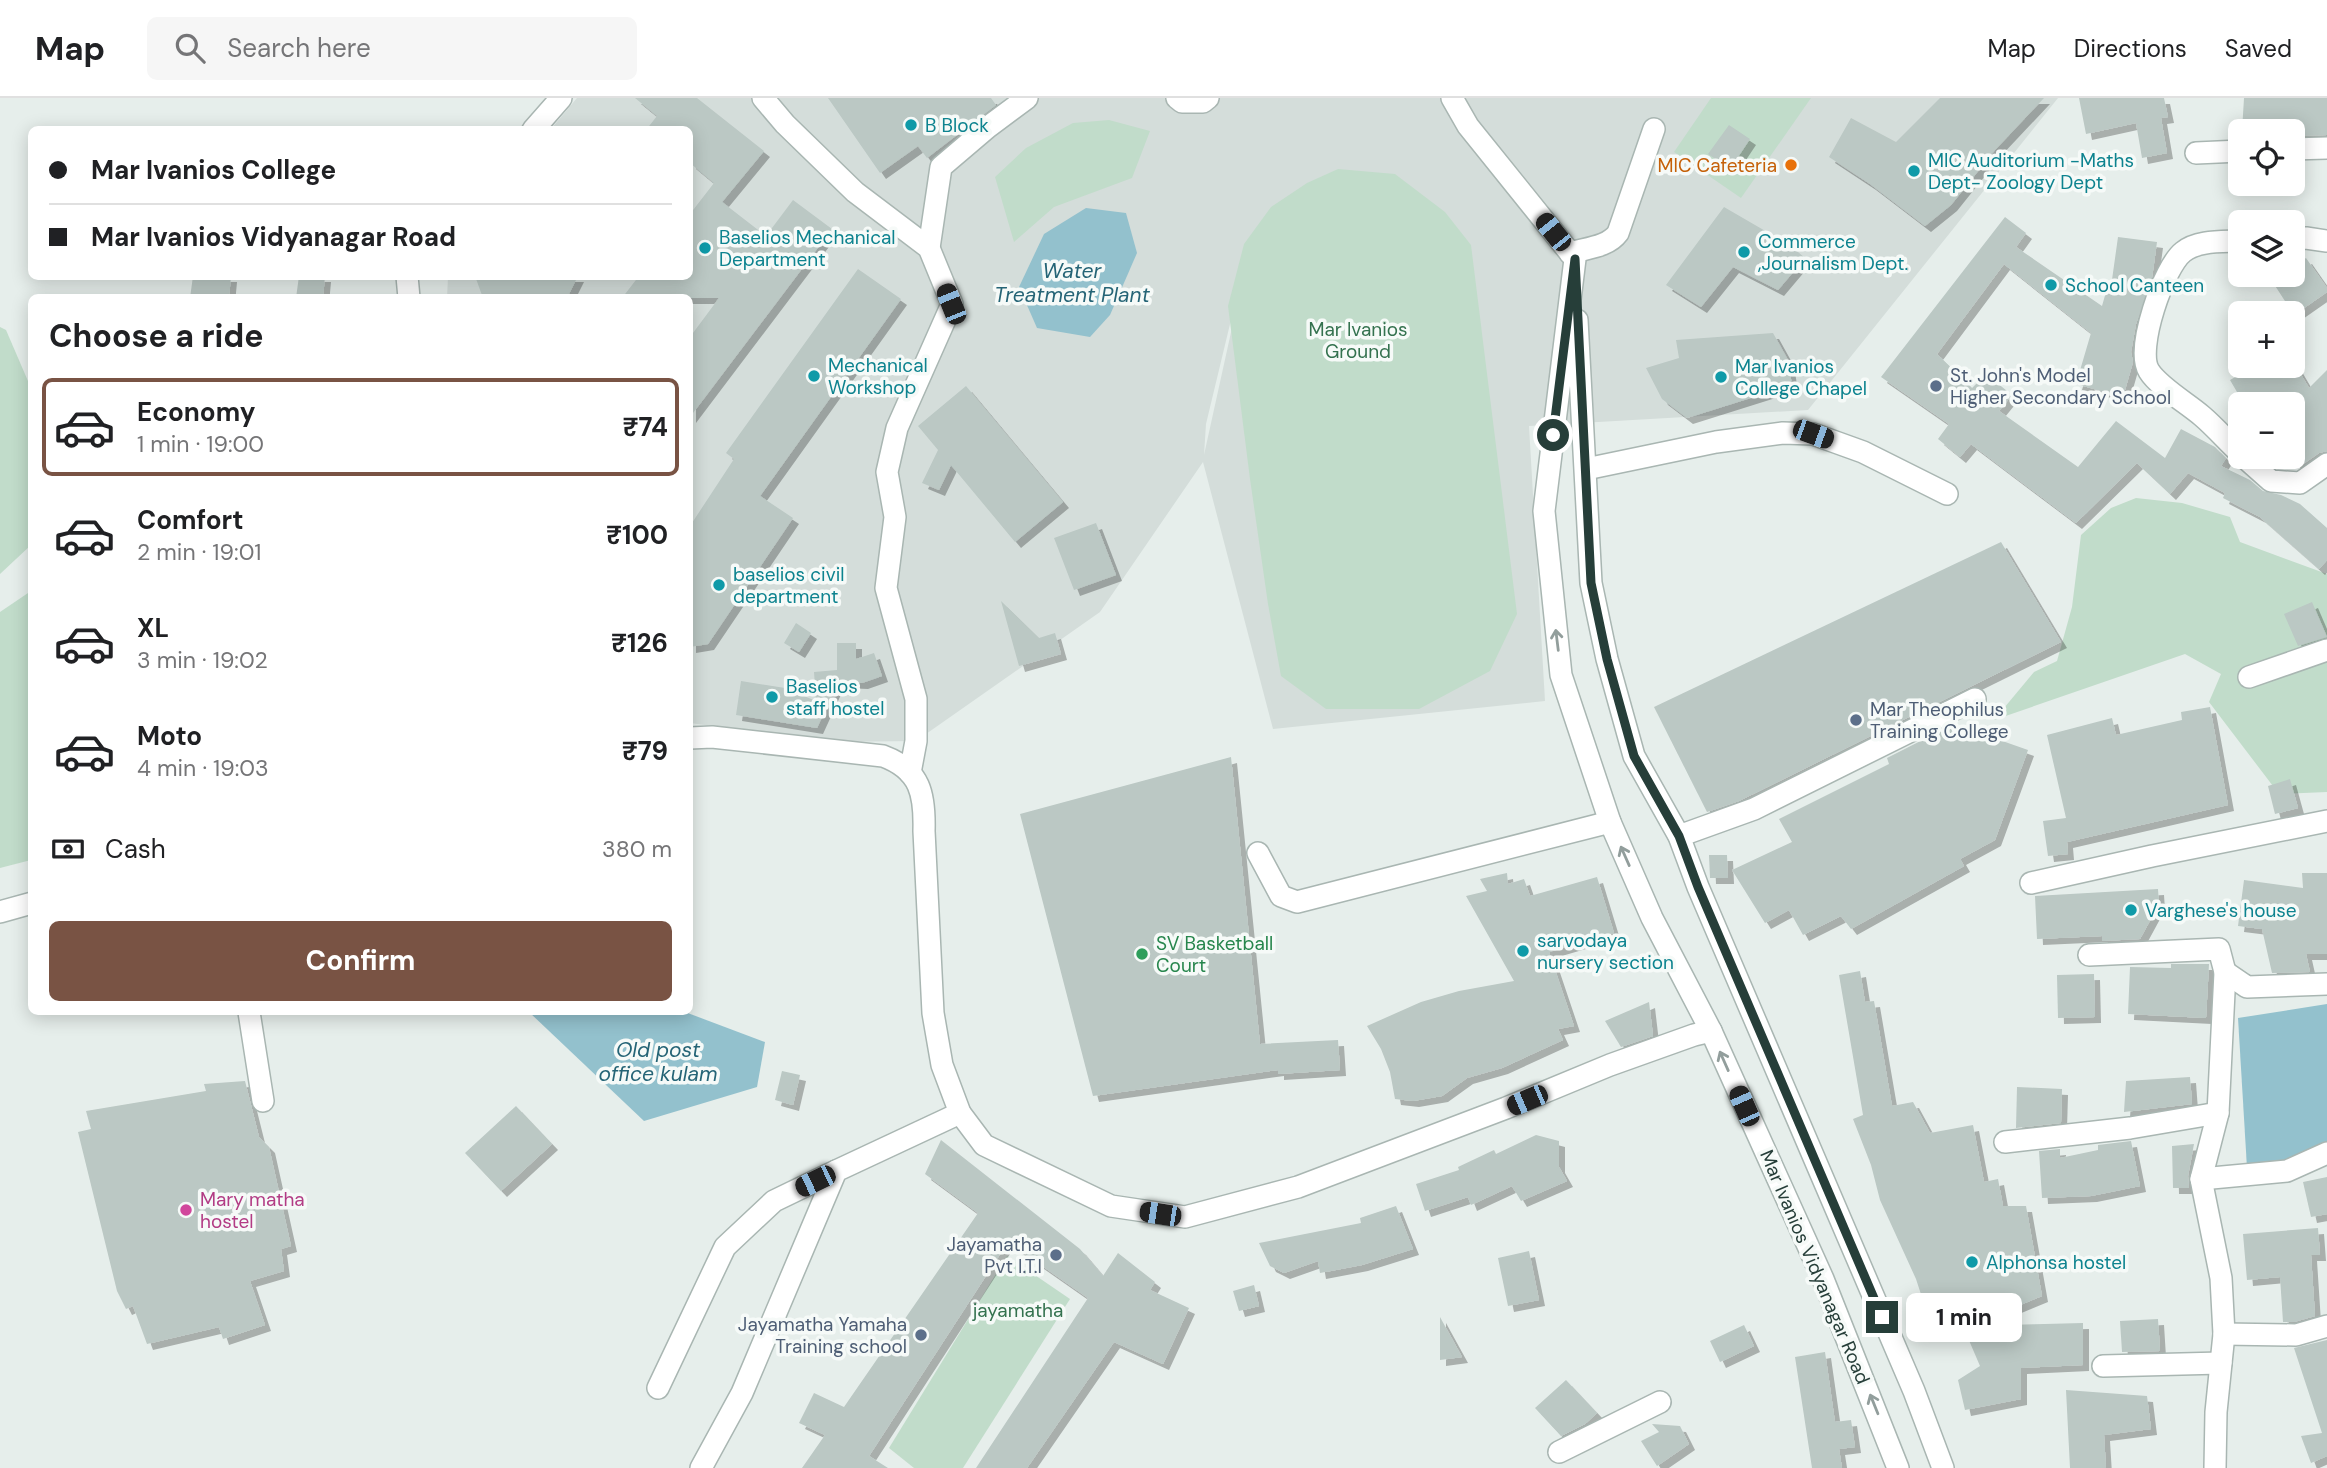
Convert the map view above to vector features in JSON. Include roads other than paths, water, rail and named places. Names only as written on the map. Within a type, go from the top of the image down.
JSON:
[{"type":"street","points":[[536,126],[561,98]]},
{"type":"street","points":[[763,98],[785,124],[855,192],[929,248]]},
{"type":"street","points":[[910,773],[916,741],[916,699],[886,588],[895,517],[887,472],[897,428],[951,304],[929,248],[941,167],[1027,98]]},
{"type":"street","points":[[1177,98],[1182,102],[1203,102],[1208,98]]},
{"type":"street","points":[[1452,98],[1468,126],[1573,256],[1591,583],[1607,659],[1634,756],[1679,836],[1698,887],[1914,1391],[1942,1468]]},
{"type":"street","points":[[1573,256],[1614,240],[1654,129]]},
{"type":"street","points":[[2305,149],[2327,148]]},
{"type":"street","points":[[2196,153],[2228,152]]},
{"type":"street","points":[[2305,238],[2327,242]]},
{"type":"street","points":[[2228,242],[2201,243],[2183,251],[2173,264],[2152,314],[2145,362],[2150,373],[2228,441]]},
{"type":"street","name":"Mar Ivanios Vidyanagar Road","points":[[1573,256],[1544,511],[1561,675],[1610,822],[1652,918],[1711,1031],[1823,1279],[1898,1468]]},
{"type":"street","points":[[1586,469],[1716,442],[1783,433],[1813,434],[1863,452],[1947,494]]},
{"type":"street","points":[[2258,469],[2271,481],[2300,483],[2327,464]]},
{"type":"street","points":[[2249,677],[2327,650]]},
{"type":"street","points":[[1679,836],[1754,809],[1975,699]]},
{"type":"street","points":[[693,738],[712,737],[883,757],[899,762],[910,773],[920,786],[925,803],[933,1013],[942,1065],[960,1113],[984,1145],[1111,1206],[1185,1217],[1298,1187],[1506,1108],[1610,1065],[1711,1031]]},
{"type":"street","points":[[2032,883],[2327,821]]},
{"type":"street","points":[[1258,853],[1281,896],[1297,902],[1610,822]]},
{"type":"street","points":[[0,912],[28,904]]},
{"type":"street","points":[[2089,955],[2220,949],[2225,972],[2218,1113],[2201,1180],[2221,1278],[2224,1334],[2216,1412],[2215,1468]]},
{"type":"street","points":[[2225,972],[2247,987],[2327,984]]},
{"type":"street","points":[[250,1015],[264,1101]]},
{"type":"street","points":[[658,1388],[725,1247],[774,1202],[960,1113]]},
{"type":"street","points":[[2005,1142],[2130,1128],[2218,1113]]},
{"type":"street","points":[[2201,1180],[2287,1171],[2327,1153]]},
{"type":"street","points":[[701,1468],[742,1393],[836,1171]]},
{"type":"street","points":[[2224,1334],[2296,1335],[2327,1326]]},
{"type":"street","points":[[2103,1366],[2221,1363]]},
{"type":"street","points":[[1559,1452],[1660,1402]]},
{"type":"water","name":"Water Treatment Plant","points":[[1086,208],[1126,213],[1137,253],[1110,315],[1090,337],[1037,328],[1019,287],[1044,234]]},
{"type":"water","points":[[2327,1004],[2327,1156],[2247,1168],[2238,1018]]},
{"type":"water","name":"Old post office kulam","points":[[532,1015],[693,1015],[765,1042],[757,1087],[644,1121]]},
{"type":"place","name":"B Block","points":[[911,125]]},
{"type":"place","name":"MIC Cafeteria","points":[[1791,165]]},
{"type":"place","name":"MIC Auditorium -Maths Dept- Zoology Dept","points":[[1914,171]]},
{"type":"place","name":"Baselios Mechanical Department","points":[[705,248]]},
{"type":"place","name":"Commerce ,Journalism Dept.","points":[[1744,252]]},
{"type":"place","name":"School Canteen","points":[[2051,285]]},
{"type":"place","name":"Mechanical Workshop","points":[[814,376]]},
{"type":"place","name":"Mar Ivanios College Chapel","points":[[1721,377]]},
{"type":"place","name":"St. John's Model Higher Secondary School","points":[[1936,386]]},
{"type":"place","name":"baselios civil department","points":[[719,585]]},
{"type":"place","name":"Baselios staff hostel","points":[[772,697]]},
{"type":"place","name":"Mar Theophilus Training College","points":[[1856,720]]},
{"type":"place","name":"Varghese's house","points":[[2131,910]]},
{"type":"place","name":"sarvodaya nursery section","points":[[1523,951]]},
{"type":"place","name":"SV Basketball Court","points":[[1142,954]]},
{"type":"place","name":"Mary matha hostel","points":[[186,1210]]},
{"type":"place","name":"Jayamatha Pvt I.T.I","points":[[1056,1255]]},
{"type":"place","name":"Alphonsa hostel","points":[[1972,1262]]},
{"type":"place","name":"Jayamatha Yamaha Training school","points":[[921,1335]]},
{"type":"park label","name":"Mar Ivanios Ground","points":[[1358,340]]},
{"type":"park label","name":"jayamatha","points":[[1018,1310]]}]
